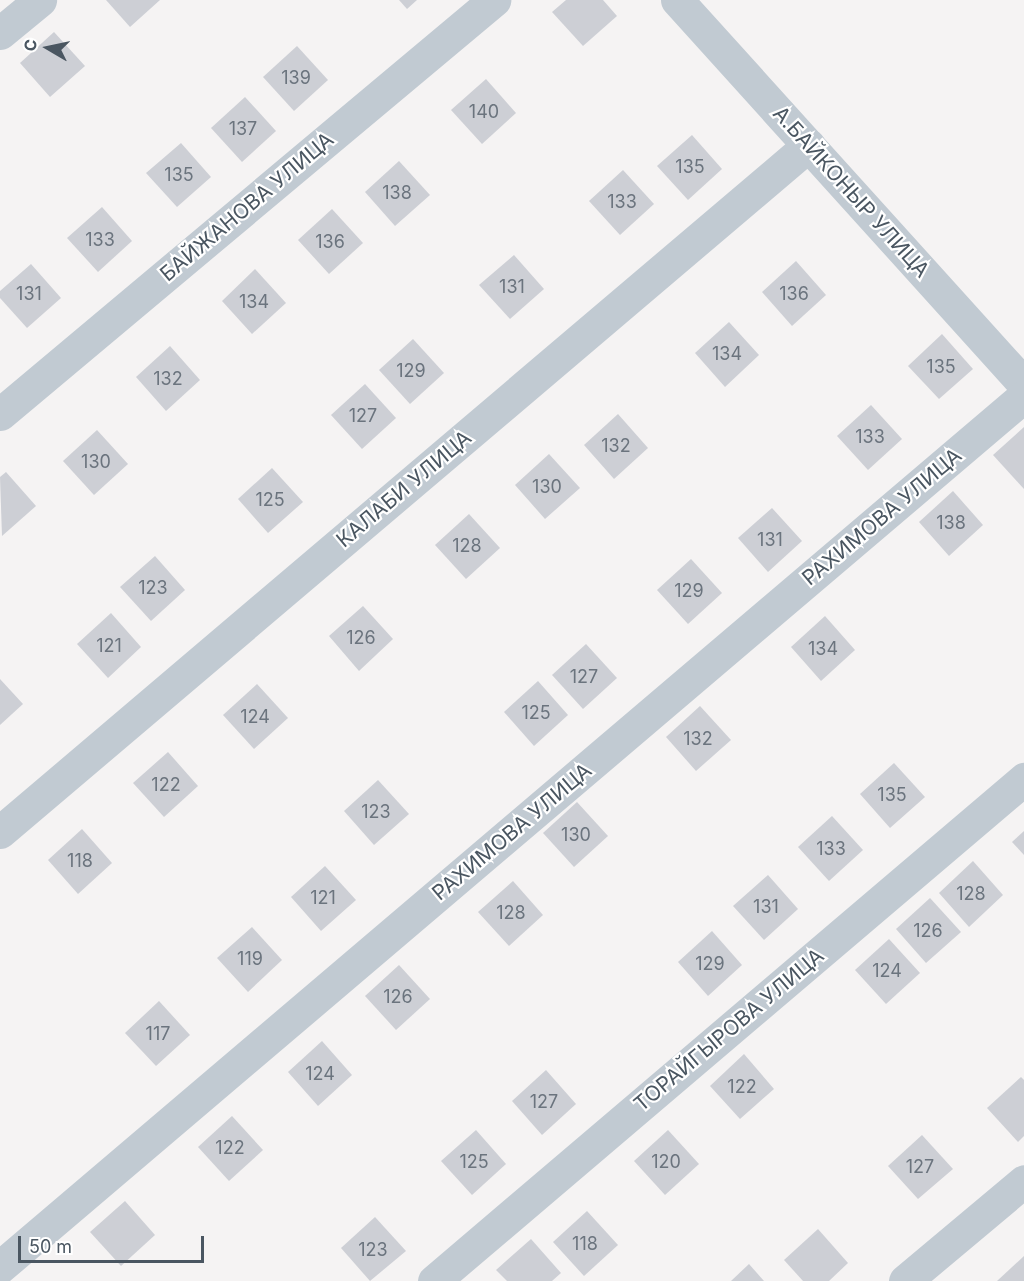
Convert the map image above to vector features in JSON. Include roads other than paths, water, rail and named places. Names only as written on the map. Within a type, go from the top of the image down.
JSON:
[{"type":"street","points":[[0,33],[40,0]]},
{"type":"street","name":"БАЙЖАНОВА УЛИЦА","points":[[0,414],[494,0]]},
{"type":"street","name":"А.БАЙКОНЫР УЛИЦА","points":[[677,0],[1024,384]]},
{"type":"street","name":"КАЛАБИ УЛИЦА","points":[[0,832],[808,145]]},
{"type":"street","name":"РАХИМОВА УЛИЦА","points":[[0,1267],[1024,396]]},
{"type":"street","name":"ТОРАЙГЫРОВА УЛИЦА","points":[[434,1281],[1024,779]]},
{"type":"street","points":[[905,1281],[1024,1181]]}]
